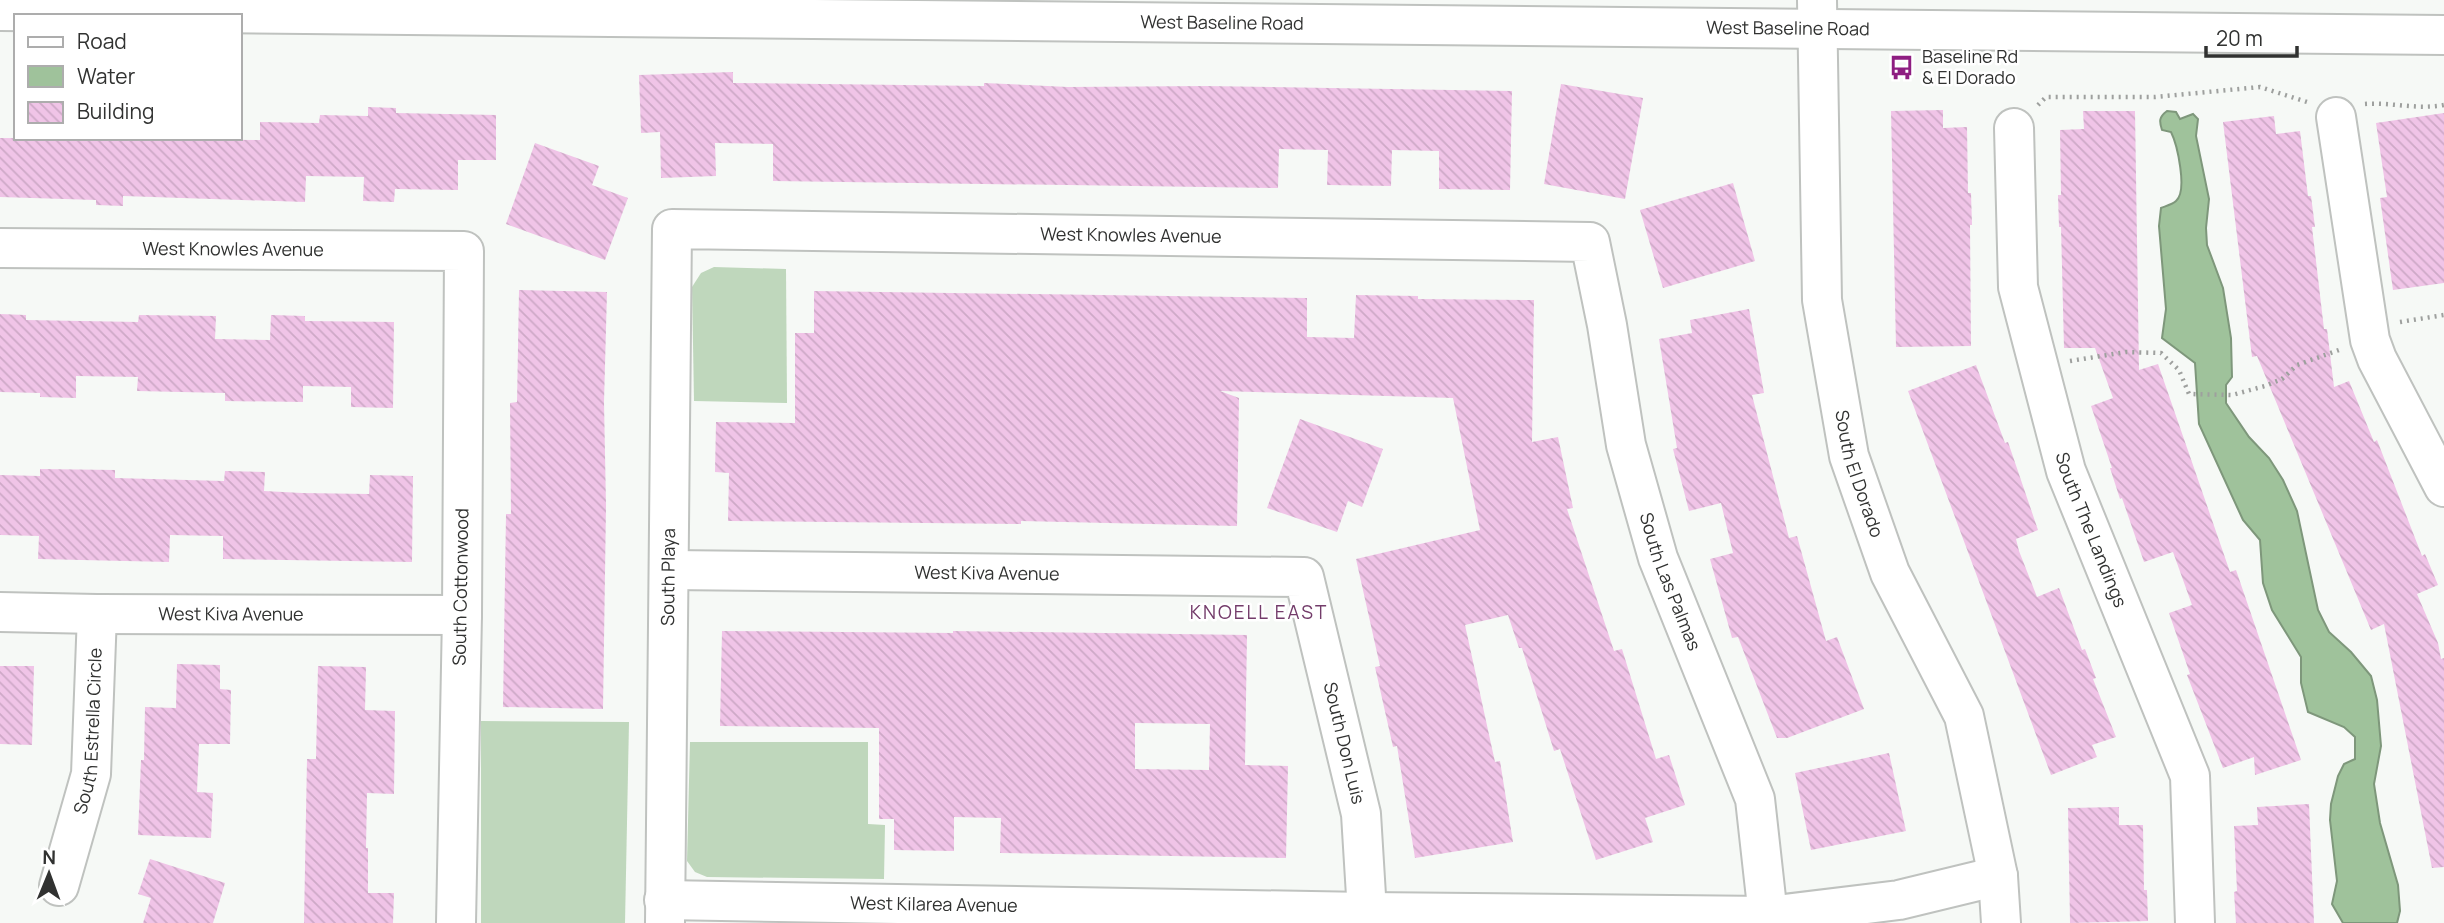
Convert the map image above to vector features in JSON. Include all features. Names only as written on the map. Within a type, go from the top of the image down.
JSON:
[{"type":"street","name":"West Baseline Road","points":[[0,11],[1817,14],[2444,35]]},
{"type":"street","name":"South El Dorado","points":[[1817,14],[1822,300],[1849,456],[1890,573],[1964,716],[1998,876],[2001,923]]},
{"type":"street","points":[[2336,117],[2369,334],[2377,359],[2444,487]]},
{"type":"street","name":"South The Landings","points":[[2014,128],[2018,287],[2066,471],[2190,776],[2195,923]]},
{"type":"street","name":"West Knowles Avenue","points":[[672,229],[1590,242]]},
{"type":"street","name":"South Playa","points":[[664,912],[672,229]]},
{"type":"street","name":"South Las Palmas","points":[[1590,242],[1607,325],[1626,445],[1658,558],[1755,799],[1768,916]]},
{"type":"street","name":"West Knowles Avenue","points":[[0,248],[464,251]]},
{"type":"street","name":"South Cottonwood","points":[[456,923],[464,251]]},
{"type":"street","name":"West Kiva Avenue","points":[[670,570],[1304,577]]},
{"type":"street","name":"South Don Luis","points":[[1304,577],[1362,814],[1367,912]]},
{"type":"street","name":"West Kiva Avenue","points":[[0,612],[461,615]]},
{"type":"street","name":"South Estrella Circle","points":[[60,886],[91,774],[97,614]]},
{"type":"street","name":"West Kilarea Avenue","points":[[664,912],[1367,912],[1768,916],[1899,900],[1998,876]]},
{"type":"path","points":[[2014,128],[2046,97],[2155,97],[2260,87],[2303,100],[2336,117],[2360,104],[2381,103],[2408,107],[2444,105]]},
{"type":"path","points":[[2038,365],[2126,352],[2161,354],[2179,370],[2189,394],[2232,395],[2282,379],[2297,365],[2369,334],[2444,315]]},
{"type":"shaded area","points":[[714,267],[786,269],[787,403],[694,401],[692,287],[701,273]]},
{"type":"shaded area","points":[[481,721],[629,722],[625,923],[481,923]]},
{"type":"shaded area","points":[[690,742],[868,742],[868,824],[885,825],[884,879],[707,877],[695,872],[687,861]]},
{"type":"water","points":[[2167,111],[2176,112],[2180,119],[2193,114],[2198,119],[2196,136],[2209,199],[2207,245],[2223,288],[2231,338],[2232,377],[2226,385],[2226,403],[2249,437],[2269,458],[2283,480],[2297,511],[2318,610],[2329,632],[2351,652],[2371,676],[2377,700],[2381,746],[2374,784],[2380,823],[2398,885],[2400,911],[2397,923],[2343,923],[2332,904],[2337,881],[2330,820],[2331,804],[2344,764],[2355,759],[2355,737],[2344,727],[2308,712],[2301,683],[2301,657],[2272,610],[2263,583],[2260,540],[2243,520],[2199,424],[2195,363],[2162,338],[2166,309],[2159,226],[2161,208],[2176,201],[2181,188],[2180,167],[2173,138],[2171,132],[2162,130],[2160,124],[2161,117]]},
{"type":"building","points":[[733,72],[733,83],[984,86],[984,83],[1068,87],[1206,86],[1512,91],[1510,190],[1439,189],[1439,151],[1392,150],[1391,186],[1327,185],[1328,150],[1279,149],[1278,188],[773,181],[773,144],[715,143],[716,176],[661,178],[660,132],[641,133],[639,75]]},
{"type":"building","points":[[1561,84],[1643,98],[1625,199],[1544,184]]},
{"type":"building","points":[[368,107],[396,108],[396,113],[496,115],[496,160],[458,160],[458,190],[395,189],[394,202],[363,201],[364,177],[306,176],[305,202],[123,196],[123,206],[96,205],[96,200],[0,197],[0,138],[260,140],[260,122],[319,123],[320,115],[368,116]]},
{"type":"building","points":[[1943,110],[1943,128],[1967,127],[1968,193],[1971,193],[1972,225],[1971,346],[1896,347],[1891,111]]},
{"type":"building","points":[[2083,111],[2135,111],[2139,370],[2158,364],[2230,572],[2236,570],[2301,760],[2255,775],[2254,757],[2223,768],[2187,675],[2190,674],[2169,613],[2192,605],[2173,552],[2144,562],[2122,498],[2120,499],[2091,406],[2113,398],[2095,348],[2064,348],[2058,195],[2061,195],[2060,130],[2084,129]]},
{"type":"building","points":[[2444,113],[2444,283],[2393,290],[2380,198],[2387,197],[2376,123]]},
{"type":"building","points":[[2274,116],[2276,134],[2300,131],[2308,196],[2311,196],[2324,329],[2327,329],[2334,387],[2349,381],[2374,442],[2377,440],[2422,556],[2425,554],[2438,585],[2417,594],[2438,643],[2441,659],[2444,658],[2444,867],[2432,868],[2384,624],[2371,630],[2257,356],[2252,357],[2223,122]]},
{"type":"building","points":[[535,143],[599,166],[592,185],[628,198],[605,260],[506,224]]},
{"type":"building","points":[[1733,183],[1755,261],[1663,288],[1640,210]]},
{"type":"building","points":[[519,290],[607,292],[603,709],[503,707],[506,514],[511,514],[510,403],[517,402]]},
{"type":"building","points":[[814,291],[1307,298],[1307,337],[1354,338],[1356,295],[1418,296],[1418,299],[1534,300],[1532,442],[1558,437],[1573,508],[1567,509],[1614,651],[1622,649],[1656,759],[1669,755],[1685,805],[1645,818],[1653,842],[1596,860],[1560,749],[1554,751],[1522,648],[1519,648],[1508,615],[1465,625],[1495,762],[1500,761],[1513,842],[1415,858],[1397,746],[1393,747],[1375,667],[1380,666],[1356,559],[1480,530],[1453,398],[1220,391],[1239,398],[1237,526],[1021,521],[1021,524],[728,521],[729,473],[715,472],[716,422],[795,423],[795,333],[814,333]]},
{"type":"building","points":[[1749,309],[1764,393],[1752,395],[1789,538],[1797,536],[1826,641],[1837,637],[1864,709],[1787,738],[1777,738],[1738,637],[1732,638],[1710,559],[1733,553],[1721,503],[1689,511],[1673,449],[1677,448],[1659,339],[1692,333],[1690,320]]},
{"type":"building","points":[[0,314],[26,315],[26,320],[138,322],[139,315],[216,316],[215,339],[270,340],[271,315],[305,316],[305,321],[394,322],[393,408],[351,407],[351,387],[303,386],[303,402],[225,401],[225,393],[137,391],[138,377],[76,376],[76,398],[40,397],[40,393],[0,392]]},
{"type":"building","points":[[1976,365],[2005,443],[2008,442],[2038,530],[2016,539],[2019,551],[2037,597],[2059,588],[2082,650],[2085,649],[2096,678],[2093,679],[2116,737],[2092,745],[2097,757],[2051,775],[1908,391]]},
{"type":"building","points":[[1300,419],[1383,449],[1362,507],[1348,501],[1337,532],[1267,508]]},
{"type":"building","points":[[40,469],[115,470],[115,478],[224,481],[225,471],[265,472],[264,491],[302,493],[369,494],[370,475],[413,476],[412,562],[223,559],[223,536],[170,535],[169,562],[38,559],[39,536],[0,535],[0,475],[40,476]]},
{"type":"building","points":[[722,631],[1247,635],[1245,765],[1288,766],[1286,858],[1000,853],[1001,818],[954,817],[954,851],[894,850],[894,819],[879,819],[879,728],[720,726]],"holes":[[[1135,723],[1210,724],[1209,770],[1135,769]]]},
{"type":"building","points":[[177,664],[220,665],[220,689],[231,690],[230,744],[199,744],[197,792],[213,793],[211,838],[138,835],[145,707],[176,708]]},
{"type":"building","points":[[0,666],[34,666],[32,745],[0,744]]},
{"type":"building","points":[[318,666],[366,667],[365,710],[395,711],[394,794],[367,793],[366,848],[368,893],[394,893],[393,923],[304,923],[307,759],[316,759]]},
{"type":"building","points":[[1889,753],[1906,831],[1811,850],[1795,773]]},
{"type":"building","points":[[2309,804],[2314,923],[2236,923],[2234,826],[2258,825],[2257,807]]},
{"type":"building","points":[[2119,807],[2119,825],[2143,825],[2144,890],[2147,890],[2148,921],[2070,923],[2068,808]]},
{"type":"building","points":[[150,859],[225,883],[213,923],[143,923],[151,898],[138,894]]},
{"type":"place","name":"Baseline Rd & El Dorado","points":[[1902,67]]},
{"type":"district","name":"KNOELL EAST","points":[[1259,612]]}]
